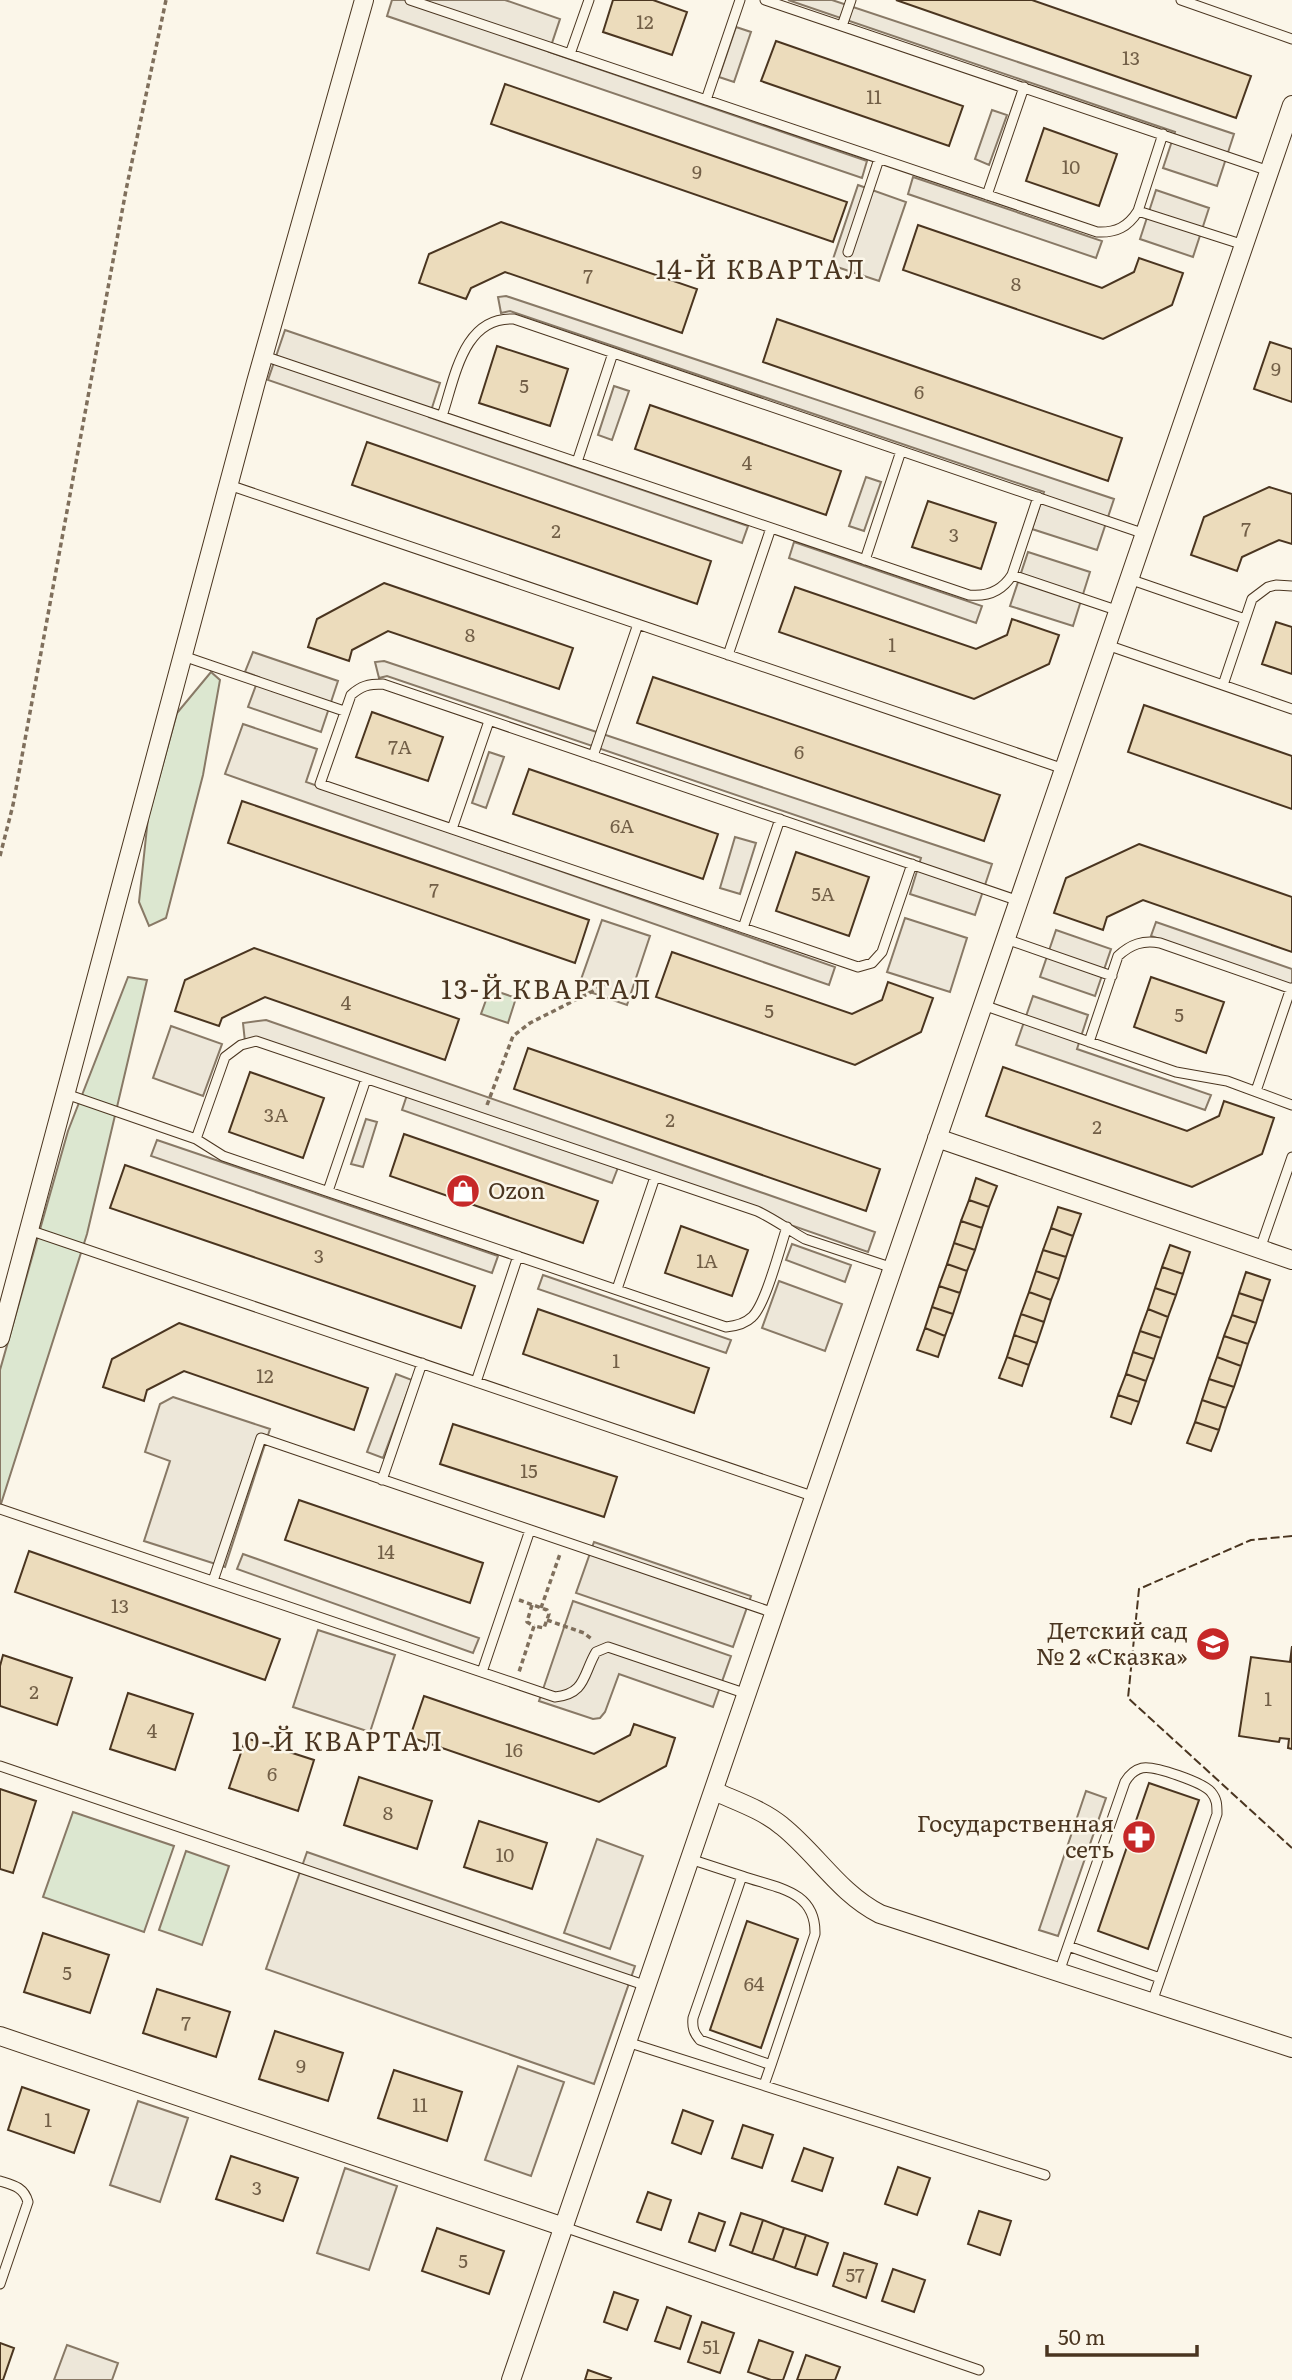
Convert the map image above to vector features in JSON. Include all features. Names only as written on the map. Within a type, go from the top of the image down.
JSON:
[{"type":"street","points":[[0,1338],[264,356],[364,0]]},
{"type":"street","points":[[511,2380],[1292,105]]},
{"type":"street","points":[[937,1138],[1292,1260]]},
{"type":"street","points":[[714,1791],[782,1825],[850,1895],[880,1914],[1292,2048]]},
{"type":"street","points":[[0,2036],[564,2227]]},
{"type":"lane","points":[[410,0],[1097,232],[1106,233],[1121,228],[1134,218],[1163,135]]},
{"type":"lane","points":[[570,54],[589,0]]},
{"type":"lane","points":[[706,100],[740,0]]},
{"type":"lane","points":[[765,0],[1269,171]]},
{"type":"lane","points":[[842,26],[851,0]]},
{"type":"lane","points":[[1181,0],[1292,38]]},
{"type":"lane","points":[[987,195],[1024,88]]},
{"type":"lane","points":[[848,252],[879,159]]},
{"type":"lane","points":[[1138,211],[1244,245]]},
{"type":"lane","points":[[442,416],[470,339],[486,324],[514,319],[1145,534]]},
{"type":"lane","points":[[577,462],[613,353]]},
{"type":"lane","points":[[264,356],[969,595],[990,594],[1001,588],[1012,575],[1038,497]]},
{"type":"lane","points":[[865,560],[901,451]]},
{"type":"lane","points":[[229,485],[1064,769]]},
{"type":"lane","points":[[728,655],[771,528]]},
{"type":"lane","points":[[1012,575],[1118,611]]},
{"type":"lane","points":[[1129,579],[1245,619]]},
{"type":"lane","points":[[1223,685],[1252,599],[1259,592],[1276,585],[1292,586]]},
{"type":"lane","points":[[593,756],[638,624]]},
{"type":"lane","points":[[1107,645],[1292,709]]},
{"type":"lane","points":[[183,656],[344,711]]},
{"type":"lane","points":[[912,864],[882,952],[878,959],[865,967],[858,967],[320,784],[351,695],[368,684],[383,684],[912,864],[1019,901]]},
{"type":"lane","points":[[452,829],[489,720]]},
{"type":"lane","points":[[743,928],[780,819]]},
{"type":"lane","points":[[1006,940],[1112,976]]},
{"type":"lane","points":[[1089,1042],[1118,956],[1134,944],[1151,942],[1292,989],[1256,1091]]},
{"type":"lane","points":[[983,1005],[1176,1072],[1227,1081],[1292,1105]]},
{"type":"lane","points":[[196,1139],[221,1067],[230,1052],[241,1045],[256,1041],[757,1211],[805,1239],[893,1268]]},
{"type":"lane","points":[[328,1191],[366,1079]]},
{"type":"lane","points":[[66,1094],[196,1139],[223,1156],[726,1327],[750,1319],[760,1306],[787,1227]]},
{"type":"lane","points":[[1260,1249],[1292,1157]]},
{"type":"lane","points":[[617,1289],[655,1177]]},
{"type":"lane","points":[[29,1230],[815,1497]]},
{"type":"lane","points":[[476,1382],[518,1256]]},
{"type":"lane","points":[[382,1480],[422,1363]]},
{"type":"lane","points":[[213,1581],[261,1438],[775,1613]]},
{"type":"lane","points":[[0,1508],[555,1697],[565,1696],[579,1687],[590,1661],[596,1652],[602,1649],[615,1649],[747,1694]]},
{"type":"lane","points":[[482,1672],[530,1530]]},
{"type":"lane","points":[[0,1766],[647,1986]]},
{"type":"lane","points":[[1059,1972],[1125,1782],[1129,1775],[1140,1769],[1152,1768],[1203,1785],[1215,1798],[1217,1814],[1152,2002]]},
{"type":"lane","points":[[690,1859],[797,1896],[807,1902],[816,1920],[815,1934],[764,2085]]},
{"type":"lane","points":[[742,1876],[692,2026],[700,2040],[771,2065]]},
{"type":"lane","points":[[1068,1946],[1160,1978]]},
{"type":"lane","points":[[627,2042],[1045,2175]]},
{"type":"lane","points":[[0,2181],[19,2187],[28,2202],[0,2284]]},
{"type":"lane","points":[[564,2227],[979,2370]]},
{"type":"path","points":[[0,856],[13,805],[126,190],[166,0]]},
{"type":"path","points":[[483,1118],[513,1036],[530,1023],[605,985]]},
{"type":"path","points":[[541,1608],[564,1541]]},
{"type":"path","points":[[508,1597],[532,1605],[541,1608],[549,1613],[543,1628],[527,1622],[532,1605]]},
{"type":"path","points":[[547,1620],[584,1633],[602,1649]]},
{"type":"path","points":[[515,1684],[534,1626]]},
{"type":"green space","points":[[211,672],[220,680],[203,775],[166,918],[149,926],[139,902],[148,818],[177,713]]},
{"type":"green space","points":[[128,977],[147,980],[87,1234],[0,1507],[0,1370],[68,1131]]},
{"type":"green space","points":[[490,989],[516,998],[508,1023],[481,1014]]},
{"type":"green space","points":[[73,1812],[174,1846],[144,1932],[43,1897]]},
{"type":"green space","points":[[186,1851],[229,1866],[202,1945],[159,1930]]},
{"type":"shaded area","points":[[392,0],[505,0],[560,19],[549,52],[867,161],[862,178],[387,16]]},
{"type":"shaded area","points":[[788,0],[832,0],[1234,134],[1217,186],[1163,168],[1175,132]]},
{"type":"shaded area","points":[[736,27],[751,32],[734,82],[719,77]]},
{"type":"shaded area","points":[[992,110],[1007,115],[989,165],[975,159]]},
{"type":"shaded area","points":[[913,177],[1102,241],[1096,258],[908,194]]},
{"type":"shaded area","points":[[858,185],[906,202],[879,281],[831,265]]},
{"type":"shaded area","points":[[1156,190],[1209,208],[1193,257],[1140,239]]},
{"type":"shaded area","points":[[506,296],[1114,499],[1097,550],[1032,529],[1044,492],[510,311],[501,313],[498,297]]},
{"type":"shaded area","points":[[285,330],[440,383],[429,417],[748,526],[742,543],[268,380]]},
{"type":"shaded area","points":[[614,386],[629,391],[612,440],[598,435]]},
{"type":"shaded area","points":[[866,477],[881,482],[864,531],[849,526]]},
{"type":"shaded area","points":[[794,542],[982,606],[976,623],[789,558]]},
{"type":"shaded area","points":[[1028,552],[1090,572],[1073,626],[1010,606]]},
{"type":"shaded area","points":[[253,652],[338,681],[321,732],[248,707],[259,677],[245,672]]},
{"type":"shaded area","points":[[384,661],[992,864],[975,915],[910,894],[921,858],[387,676],[379,678],[375,662]]},
{"type":"shaded area","points":[[243,724],[317,749],[306,782],[835,967],[829,985],[225,774]]},
{"type":"shaded area","points":[[489,752],[504,757],[486,808],[472,803]]},
{"type":"shaded area","points":[[735,837],[756,843],[740,894],[720,888]]},
{"type":"shaded area","points":[[905,918],[967,938],[950,992],[887,972]]},
{"type":"shaded area","points":[[602,920],[650,936],[627,1005],[578,988]]},
{"type":"shaded area","points":[[1156,922],[1292,969],[1292,985],[1151,936]]},
{"type":"shaded area","points":[[1056,930],[1111,949],[1095,996],[1040,977]]},
{"type":"shaded area","points":[[1033,996],[1088,1015],[1077,1049],[1211,1095],[1205,1110],[1016,1045]]},
{"type":"shaded area","points":[[266,1020],[875,1232],[868,1252],[619,1165],[612,1183],[402,1110],[408,1092],[245,1042],[243,1023]]},
{"type":"shaded area","points":[[171,1026],[222,1044],[203,1096],[153,1078]]},
{"type":"shaded area","points":[[366,1119],[377,1122],[363,1167],[351,1164]]},
{"type":"shaded area","points":[[157,1140],[498,1256],[492,1273],[151,1156]]},
{"type":"shaded area","points":[[792,1244],[851,1265],[845,1282],[786,1260]]},
{"type":"shaded area","points":[[543,1275],[731,1340],[726,1353],[538,1289]]},
{"type":"shaded area","points":[[779,1281],[842,1304],[825,1351],[762,1328]]},
{"type":"shaded area","points":[[396,1374],[412,1380],[383,1458],[367,1452]]},
{"type":"shaded area","points":[[173,1397],[270,1429],[225,1567],[144,1541],[170,1461],[145,1452],[160,1404]]},
{"type":"shaded area","points":[[594,1542],[751,1596],[733,1647],[576,1593]]},
{"type":"shaded area","points":[[243,1554],[479,1638],[473,1653],[237,1569]]},
{"type":"shaded area","points":[[573,1601],[731,1656],[713,1707],[619,1674],[605,1712],[600,1718],[593,1719],[539,1701]]},
{"type":"shaded area","points":[[318,1630],[395,1655],[370,1732],[293,1707]]},
{"type":"shaded area","points":[[1086,1791],[1106,1798],[1058,1936],[1039,1930]]},
{"type":"shaded area","points":[[597,1839],[643,1856],[610,1949],[564,1933]]},
{"type":"shaded area","points":[[307,1852],[635,1966],[594,2084],[266,1969]]},
{"type":"shaded area","points":[[518,2066],[564,2082],[531,2176],[485,2160]]},
{"type":"shaded area","points":[[138,2101],[188,2118],[160,2202],[110,2185]]},
{"type":"shaded area","points":[[345,2168],[397,2186],[369,2270],[317,2253]]},
{"type":"shaded area","points":[[67,2345],[118,2363],[112,2380],[54,2380]]},
{"type":"building","points":[[613,0],[653,0],[687,12],[672,55],[603,32]]},
{"type":"building","points":[[896,0],[1032,0],[1251,76],[1236,118]]},
{"type":"building","points":[[776,41],[963,106],[949,146],[761,81]]},
{"type":"building","points":[[505,84],[847,202],[833,242],[491,124]]},
{"type":"building","points":[[1044,128],[1117,154],[1099,206],[1026,181]]},
{"type":"building","points":[[501,222],[697,289],[682,333],[505,272],[471,288],[466,299],[419,283],[429,254]]},
{"type":"building","points":[[918,225],[1102,288],[1134,272],[1139,258],[1183,273],[1172,305],[1103,339],[903,270]]},
{"type":"building","points":[[777,319],[1122,438],[1108,481],[763,362]]},
{"type":"building","points":[[1270,342],[1292,349],[1292,402],[1254,389]]},
{"type":"building","points":[[497,346],[568,369],[550,426],[479,403]]},
{"type":"building","points":[[650,405],[841,471],[826,515],[635,449]]},
{"type":"building","points":[[367,442],[711,561],[697,604],[352,485]]},
{"type":"building","points":[[1269,487],[1292,494],[1292,544],[1279,540],[1242,557],[1237,571],[1191,555],[1204,517]]},
{"type":"building","points":[[928,501],[996,523],[981,569],[912,547]]},
{"type":"building","points":[[384,583],[573,648],[559,689],[388,631],[352,650],[349,661],[308,647],[317,619]]},
{"type":"building","points":[[795,587],[976,649],[1007,635],[1012,619],[1059,635],[1049,664],[974,699],[779,632]]},
{"type":"building","points":[[1276,622],[1292,627],[1292,674],[1262,664]]},
{"type":"building","points":[[653,677],[1000,795],[984,841],[637,723]]},
{"type":"building","points":[[1144,705],[1292,756],[1292,809],[1128,752]]},
{"type":"building","points":[[372,712],[443,737],[428,781],[356,757]]},
{"type":"building","points":[[529,769],[718,834],[703,879],[513,814]]},
{"type":"building","points":[[242,801],[589,920],[575,963],[228,843]]},
{"type":"building","points":[[1139,844],[1292,897],[1292,952],[1143,900],[1107,917],[1103,930],[1054,913],[1066,878]]},
{"type":"building","points":[[796,852],[869,877],[849,936],[776,911]]},
{"type":"building","points":[[254,948],[459,1019],[445,1060],[265,997],[222,1018],[219,1026],[175,1011],[185,980]]},
{"type":"building","points":[[672,952],[852,1014],[882,1000],[888,982],[933,998],[921,1032],[855,1065],[656,997]]},
{"type":"building","points":[[1151,977],[1224,1002],[1206,1053],[1134,1027]]},
{"type":"building","points":[[528,1048],[880,1169],[866,1211],[514,1089]]},
{"type":"building","points":[[1003,1067],[1187,1131],[1219,1116],[1224,1101],[1274,1118],[1262,1154],[1192,1187],[986,1116]]},
{"type":"building","points":[[250,1072],[324,1098],[303,1158],[229,1132]]},
{"type":"building","points":[[404,1134],[598,1201],[583,1243],[390,1176]]},
{"type":"building","points":[[125,1165],[475,1286],[461,1328],[110,1208]]},
{"type":"building","points":[[976,1178],[997,1186],[989,1207],[969,1200]]},
{"type":"building","points":[[969,1200],[989,1207],[982,1228],[961,1221]]},
{"type":"building","points":[[1058,1207],[1081,1214],[1073,1236],[1051,1228]]},
{"type":"building","points":[[961,1221],[982,1228],[975,1250],[954,1243]]},
{"type":"building","points":[[681,1226],[748,1250],[732,1296],[665,1273]]},
{"type":"building","points":[[1051,1228],[1073,1236],[1066,1257],[1043,1250]]},
{"type":"building","points":[[954,1243],[975,1250],[967,1271],[947,1264]]},
{"type":"building","points":[[1170,1245],[1190,1252],[1183,1274],[1162,1267]]},
{"type":"building","points":[[1043,1250],[1066,1257],[1059,1279],[1036,1271]]},
{"type":"building","points":[[947,1264],[967,1271],[960,1293],[939,1286]]},
{"type":"building","points":[[1162,1267],[1183,1274],[1176,1295],[1155,1288]]},
{"type":"building","points":[[1036,1271],[1059,1279],[1051,1300],[1029,1292]]},
{"type":"building","points":[[1246,1272],[1270,1280],[1263,1301],[1239,1293]]},
{"type":"building","points":[[939,1286],[960,1293],[953,1314],[932,1307]]},
{"type":"building","points":[[1155,1288],[1176,1295],[1168,1317],[1148,1309]]},
{"type":"building","points":[[1029,1292],[1051,1300],[1044,1322],[1021,1314]]},
{"type":"building","points":[[1239,1293],[1263,1301],[1256,1323],[1232,1315]]},
{"type":"building","points":[[932,1307],[953,1314],[945,1336],[925,1328]]},
{"type":"building","points":[[538,1309],[709,1368],[694,1413],[523,1354]]},
{"type":"building","points":[[1148,1309],[1168,1317],[1161,1338],[1140,1331]]},
{"type":"building","points":[[1021,1314],[1044,1322],[1037,1343],[1014,1335]]},
{"type":"building","points":[[1232,1315],[1256,1323],[1248,1344],[1224,1336]]},
{"type":"building","points":[[179,1323],[368,1388],[354,1430],[184,1371],[147,1390],[144,1401],[103,1387],[112,1359]]},
{"type":"building","points":[[925,1328],[945,1336],[938,1357],[917,1350]]},
{"type":"building","points":[[1140,1331],[1161,1338],[1154,1359],[1133,1352]]},
{"type":"building","points":[[1014,1335],[1037,1343],[1029,1365],[1007,1357]]},
{"type":"building","points":[[1224,1336],[1248,1344],[1241,1366],[1217,1357]]},
{"type":"building","points":[[1133,1352],[1154,1359],[1146,1381],[1126,1374]]},
{"type":"building","points":[[1007,1357],[1029,1365],[1022,1386],[999,1378]]},
{"type":"building","points":[[1217,1357],[1241,1366],[1234,1387],[1209,1379]]},
{"type":"building","points":[[1126,1374],[1146,1381],[1139,1402],[1118,1395]]},
{"type":"building","points":[[1209,1379],[1234,1387],[1226,1408],[1202,1400]]},
{"type":"building","points":[[1118,1395],[1139,1402],[1131,1424],[1111,1417]]},
{"type":"building","points":[[1202,1400],[1226,1408],[1219,1430],[1195,1422]]},
{"type":"building","points":[[1195,1422],[1219,1430],[1211,1451],[1187,1443]]},
{"type":"building","points":[[453,1424],[617,1477],[604,1517],[440,1464]]},
{"type":"building","points":[[299,1500],[483,1563],[470,1603],[285,1540]]},
{"type":"building","points":[[29,1551],[280,1639],[265,1680],[15,1592]]},
{"type":"building","points":[[1292,1646],[1292,1749],[1288,1748],[1289,1739],[1280,1738],[1279,1742],[1239,1736],[1251,1657],[1290,1662]]},
{"type":"building","points":[[3,1655],[72,1678],[57,1725],[0,1706],[0,1666]]},
{"type":"building","points":[[128,1693],[193,1714],[175,1770],[110,1749]]},
{"type":"building","points":[[424,1696],[594,1754],[630,1735],[634,1724],[675,1738],[666,1766],[599,1802],[410,1737]]},
{"type":"building","points":[[246,1738],[314,1760],[298,1811],[229,1788]]},
{"type":"building","points":[[359,1777],[432,1801],[417,1849],[344,1825]]},
{"type":"building","points":[[1149,1783],[1199,1800],[1148,1949],[1098,1931]]},
{"type":"building","points":[[0,1789],[36,1801],[13,1873],[0,1869]]},
{"type":"building","points":[[479,1821],[547,1843],[532,1889],[464,1867]]},
{"type":"building","points":[[747,1921],[798,1939],[761,2048],[710,2030]]},
{"type":"building","points":[[43,1933],[109,1955],[90,2013],[24,1992]]},
{"type":"building","points":[[157,1989],[230,2012],[216,2057],[143,2033]]},
{"type":"building","points":[[275,2031],[343,2053],[328,2101],[259,2079]]},
{"type":"building","points":[[394,2070],[462,2092],[447,2141],[378,2118]]},
{"type":"building","points":[[22,2087],[89,2110],[74,2153],[8,2130]]},
{"type":"building","points":[[683,2110],[713,2121],[701,2154],[672,2143]]},
{"type":"building","points":[[743,2125],[773,2135],[762,2168],[732,2158]]},
{"type":"building","points":[[804,2148],[833,2158],[822,2191],[792,2181]]},
{"type":"building","points":[[231,2156],[298,2178],[283,2221],[216,2199]]},
{"type":"building","points":[[898,2167],[930,2178],[917,2215],[885,2204]]},
{"type":"building","points":[[648,2192],[671,2200],[661,2230],[637,2222]]},
{"type":"building","points":[[979,2211],[1011,2221],[1000,2255],[968,2244]]},
{"type":"building","points":[[699,2213],[725,2222],[715,2251],[689,2242]]},
{"type":"building","points":[[741,2213],[763,2220],[752,2253],[730,2245]]},
{"type":"building","points":[[763,2220],[784,2228],[773,2260],[752,2253]]},
{"type":"building","points":[[437,2228],[504,2251],[489,2294],[422,2271]]},
{"type":"building","points":[[784,2228],[806,2235],[795,2268],[773,2260]]},
{"type":"building","points":[[806,2235],[828,2243],[817,2275],[795,2268]]},
{"type":"building","points":[[844,2253],[877,2264],[866,2298],[833,2286]]},
{"type":"building","points":[[893,2269],[925,2280],[914,2312],[882,2301]]},
{"type":"building","points":[[614,2292],[638,2300],[627,2330],[604,2322]]},
{"type":"building","points":[[667,2307],[691,2316],[680,2349],[655,2341]]},
{"type":"building","points":[[702,2322],[734,2333],[720,2373],[688,2362]]},
{"type":"building","points":[[759,2340],[793,2352],[783,2380],[771,2380],[748,2372]]},
{"type":"building","points":[[0,2343],[14,2348],[3,2380],[0,2380]]},
{"type":"building","points":[[806,2355],[840,2367],[835,2380],[797,2380]]},
{"type":"building","points":[[588,2370],[611,2378],[585,2380]]},
{"type":"fence","points":[[1292,1536],[1251,1540],[1139,1589],[1128,1698],[1292,1848]]},
{"type":"place","name":"Ozon","points":[[463,1191]]},
{"type":"place","name":"Детский сад № 2 «Сказка»","points":[[1213,1644]]},
{"type":"place","name":"Государственная сеть","points":[[1139,1837]]},
{"type":"district","name":"14-Й КВАРТАЛ","points":[[761,270]]},
{"type":"district","name":"13-Й КВАРТАЛ","points":[[547,990]]},
{"type":"district","name":"10-Й КВАРТАЛ","points":[[338,1742]]}]
